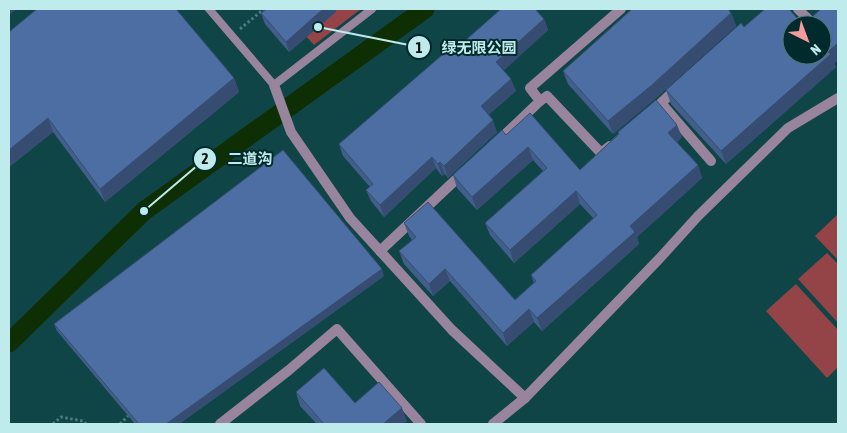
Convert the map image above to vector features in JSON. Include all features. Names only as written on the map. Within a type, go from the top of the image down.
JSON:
[{"type":"street","points":[[540,101],[530,88],[621,9]]},
{"type":"street","points":[[798,9],[812,24],[829,9]]},
{"type":"street","points":[[682,84],[657,106],[711,161]]},
{"type":"street","points":[[274,85],[291,132],[350,218],[452,330],[525,398]]},
{"type":"street","points":[[489,149],[547,96],[601,153],[616,140]]},
{"type":"street","points":[[493,424],[525,398],[698,216],[788,128],[838,98]]},
{"type":"street","points":[[380,251],[474,162]]},
{"type":"street","points":[[220,424],[289,370],[337,329],[421,424]]},
{"type":"lane","points":[[209,9],[274,85],[372,9]]},
{"type":"path","points":[[232,36],[264,9]]},
{"type":"path","points":[[120,424],[128,416]]},
{"type":"path","points":[[53,424],[61,418],[83,421],[86,424]]},
{"type":"shaded area","points":[[281,9],[361,9],[314,45]]},
{"type":"shaded area","points":[[838,214],[838,260],[815,236]]},
{"type":"shaded area","points":[[827,253],[838,264],[838,323],[798,279]]},
{"type":"shaded area","points":[[796,284],[838,330],[838,367],[827,378],[766,311]]},
{"type":"building","points":[[37,9],[176,9],[234,78],[100,189],[48,118],[9,150],[9,32]]},
{"type":"building","points":[[267,9],[323,9],[286,42],[261,13]]},
{"type":"building","points":[[501,9],[535,9],[544,19],[496,62],[511,79],[481,106],[493,120],[444,166],[440,162],[438,164],[432,157],[380,205],[366,190],[373,184],[339,144],[456,43],[459,46]]},
{"type":"building","points":[[632,9],[728,9],[731,13],[652,85],[608,121],[563,71]]},
{"type":"building","points":[[765,9],[789,9],[794,15],[782,15],[782,65],[819,65],[721,151],[666,90],[741,23],[744,27]]},
{"type":"building","points":[[821,9],[838,9],[838,43],[832,48],[832,15],[814,15]]},
{"type":"building","points":[[656,100],[677,125],[668,133],[698,165],[630,226],[635,232],[537,318],[529,309],[503,333],[445,269],[429,284],[399,251],[416,237],[404,223],[428,202],[515,300],[536,281],[531,275],[597,215],[576,191],[510,250],[485,223],[547,168],[528,147],[472,197],[453,175],[502,130],[506,135],[530,113],[580,170],[619,134],[618,132]]},
{"type":"building","points":[[283,150],[382,269],[166,424],[139,424],[54,324]]},
{"type":"building","points":[[324,368],[355,403],[379,382],[402,408],[383,424],[324,424],[296,392]]},
{"type":"waterway","points":[[9,343],[144,211],[425,9]]},
{"type":"place","name":"绿无限公园","points":[[318,27]]},
{"type":"place","name":"二道沟","points":[[144,211]]}]
